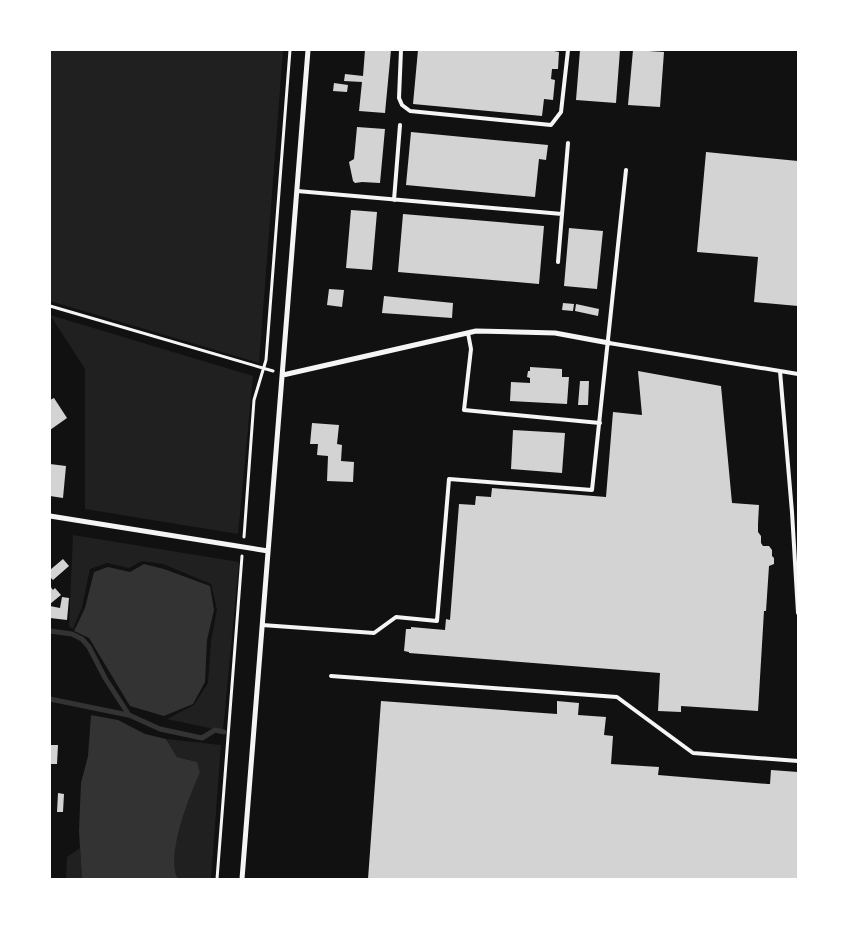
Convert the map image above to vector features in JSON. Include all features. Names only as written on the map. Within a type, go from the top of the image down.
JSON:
[{"type":"street","points":[[242,879],[308,50]]},
{"type":"street","points":[[283,375],[476,331],[555,333],[609,343]]},
{"type":"street","points":[[50,516],[268,551]]},
{"type":"lane","points":[[402,50],[399,98],[402,105],[410,111],[551,125],[561,112],[568,50]]},
{"type":"lane","points":[[394,200],[400,125]]},
{"type":"lane","points":[[558,262],[568,143]]},
{"type":"lane","points":[[262,625],[374,633],[396,617],[437,621],[450,479],[592,490],[626,170]]},
{"type":"lane","points":[[297,191],[562,214]]},
{"type":"lane","points":[[468,333],[471,349],[464,410],[600,423]]},
{"type":"lane","points":[[609,343],[798,374]]},
{"type":"lane","points":[[780,371],[792,512],[798,613]]},
{"type":"lane","points":[[331,676],[618,697],[692,753],[798,761]]},
{"type":"path","points":[[217,879],[254,400],[266,360],[290,50]]},
{"type":"path","points":[[50,306],[283,375]]},
{"type":"shaded area","points":[[50,50],[283,50],[259,363],[50,301]]},
{"type":"shaded area","points":[[50,315],[253,376],[238,534],[85,509],[85,369]]},
{"type":"shaded area","points":[[73,535],[239,562],[223,731],[167,719],[194,705],[208,683],[211,641],[217,610],[211,584],[163,564],[142,561],[129,568],[107,563],[90,569],[82,607],[73,629],[69,626]]},
{"type":"shaded area","points":[[144,564],[164,569],[210,586],[214,610],[207,640],[205,682],[193,704],[164,716],[130,706],[89,638],[74,631],[85,608],[94,572],[108,567],[130,572]]},
{"type":"shaded area","points":[[91,715],[118,720],[145,734],[166,739],[177,757],[197,762],[200,772],[185,810],[177,841],[175,869],[178,879],[82,879],[79,831],[81,783],[88,756]]},
{"type":"shaded area","points":[[166,739],[221,745],[211,879],[178,879],[175,869],[175,856],[180,825],[200,771],[196,762],[177,757]]},
{"type":"shaded area","points":[[80,848],[82,879],[66,879],[67,857]]},
{"type":"building","points":[[365,50],[391,50],[385,113],[359,111],[362,82],[344,81],[345,74],[363,76]]},
{"type":"building","points":[[418,50],[549,50],[559,52],[558,69],[552,69],[551,79],[555,80],[553,100],[544,99],[542,116],[413,104]]},
{"type":"building","points":[[580,50],[620,50],[616,103],[576,100]]},
{"type":"building","points":[[633,50],[664,52],[660,107],[628,105]]},
{"type":"building","points":[[334,83],[348,85],[347,92],[333,91]]},
{"type":"building","points":[[357,127],[385,129],[380,183],[355,183],[353,181],[349,162],[354,159]]},
{"type":"building","points":[[411,132],[548,145],[546,160],[539,159],[535,197],[406,185]]},
{"type":"building","points":[[706,152],[798,161],[798,306],[754,302],[758,257],[697,252]]},
{"type":"building","points":[[351,210],[377,212],[372,270],[346,268]]},
{"type":"building","points":[[403,214],[544,226],[539,284],[398,272]]},
{"type":"building","points":[[569,228],[603,231],[597,289],[564,286]]},
{"type":"building","points":[[329,289],[344,290],[342,307],[327,305]]},
{"type":"building","points":[[384,296],[453,303],[452,318],[382,313]]},
{"type":"building","points":[[563,303],[574,304],[573,311],[562,310]]},
{"type":"building","points":[[576,304],[599,309],[598,316],[575,311]]},
{"type":"building","points":[[530,367],[562,369],[562,377],[569,377],[567,404],[510,401],[511,382],[530,383],[530,378],[527,377]]},
{"type":"building","points":[[638,371],[721,386],[732,503],[759,505],[758,532],[761,536],[761,543],[763,546],[769,546],[774,558],[774,564],[769,566],[766,611],[764,611],[758,711],[681,706],[681,712],[658,711],[660,673],[409,653],[404,651],[406,629],[411,629],[411,627],[445,630],[446,619],[450,620],[459,504],[475,505],[476,496],[491,497],[492,488],[606,497],[613,412],[642,415]]},
{"type":"building","points":[[580,381],[589,381],[588,405],[578,405]]},
{"type":"building","points":[[54,398],[67,418],[50,430],[50,400]]},
{"type":"building","points":[[312,423],[339,425],[337,444],[342,445],[341,461],[354,462],[353,482],[327,481],[328,456],[317,455],[318,444],[310,444]]},
{"type":"building","points":[[513,430],[565,433],[562,473],[511,469]]},
{"type":"building","points":[[50,464],[66,466],[63,498],[50,496]]},
{"type":"building","points":[[63,559],[69,566],[53,580],[50,577],[50,570]]},
{"type":"building","points":[[50,586],[53,590],[55,588],[61,595],[50,604]]},
{"type":"building","points":[[62,597],[69,598],[67,620],[50,618],[50,606],[60,608]]},
{"type":"building","points":[[381,701],[557,714],[557,701],[579,703],[578,715],[606,717],[604,735],[613,736],[611,764],[659,767],[658,775],[768,784],[770,784],[771,770],[798,772],[798,879],[368,879]]},
{"type":"building","points":[[50,745],[58,745],[57,764],[50,764]]},
{"type":"building","points":[[58,793],[64,794],[63,812],[57,812]]},
{"type":"waterway","points":[[50,631],[72,634],[82,639],[89,647],[105,678],[129,715],[160,729],[202,738],[215,730],[224,732]]},
{"type":"waterway","points":[[50,699],[128,715]]}]
